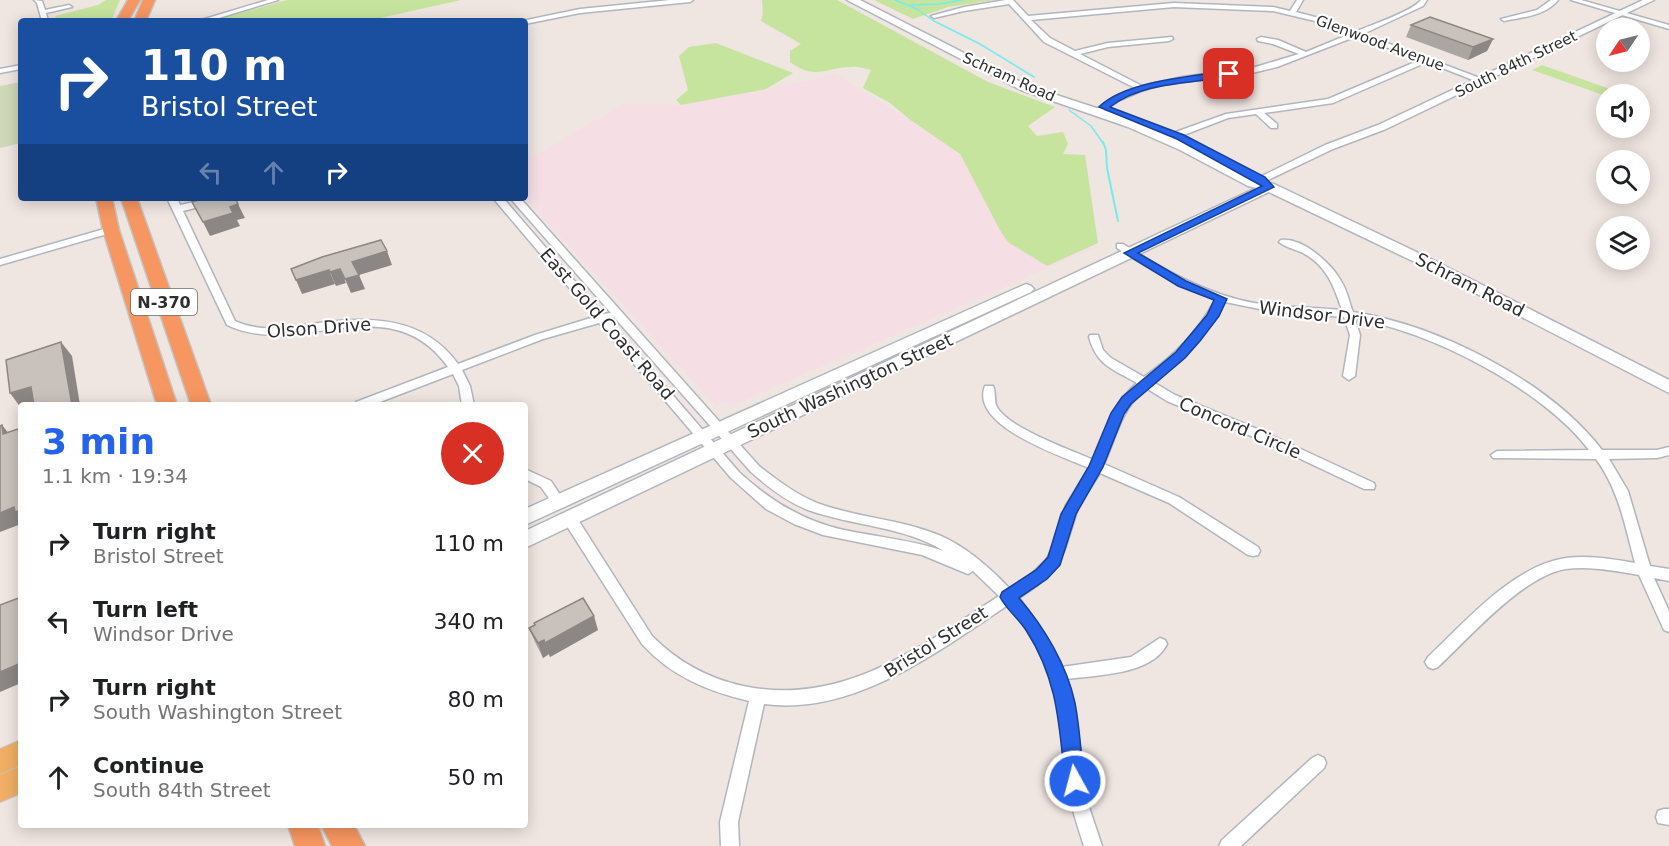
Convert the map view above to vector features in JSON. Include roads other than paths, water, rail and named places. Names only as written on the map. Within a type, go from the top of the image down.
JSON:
[{"type":"highway","points":[[124,18],[134,0]]},
{"type":"highway","points":[[141,18],[150,0]]},
{"type":"highway","name":"N-370","points":[[105,201],[111,230],[166,402]]},
{"type":"highway","name":"N-370","points":[[130,201],[200,402]]},
{"type":"highway","points":[[304,828],[310,846]]},
{"type":"highway","points":[[338,828],[350,846]]},
{"type":"highway","points":[[353,828],[360,846]]},
{"type":"main road","name":"Schram Road","points":[[852,0],[1008,80],[1048,96],[1101,110],[1261,183],[1426,262],[1669,387]]},
{"type":"main road","name":"Schram Road","points":[[865,0],[1025,81],[1176,135],[1261,183]]},
{"type":"main road","name":"South 84th Street","points":[[1170,229],[1261,183]]},
{"type":"main road","name":"South Washington Street","points":[[528,516],[1170,229]]},
{"type":"main road","name":"South Washington Street","points":[[528,539],[732,443],[1125,249]]},
{"type":"main road","points":[[570,519],[572,507],[578,501],[648,467],[655,459]]},
{"type":"main road","points":[[528,524],[552,512],[557,507],[558,501]]},
{"type":"main road","points":[[0,762],[18,753]]},
{"type":"main road","points":[[0,789],[18,780]]},
{"type":"street","points":[[37,0],[40,2],[44,18]]},
{"type":"street","points":[[212,18],[275,0]]},
{"type":"street","points":[[528,21],[560,14],[690,0]]},
{"type":"street","points":[[1293,12],[1300,0]]},
{"type":"street","points":[[1101,110],[1115,99],[1143,88],[1183,78],[1259,69],[1305,54],[1413,10],[1424,0]]},
{"type":"street","points":[[1504,19],[1542,10],[1556,0]]},
{"type":"street","points":[[1574,0],[1669,27]]},
{"type":"street","name":"South 84th Street","points":[[1261,183],[1338,154],[1382,127],[1650,0]]},
{"type":"street","points":[[934,16],[1010,1],[1047,40],[1143,88]]},
{"type":"street","name":"Glenwood Avenue","points":[[1025,18],[1174,5],[1250,7],[1293,12],[1481,80]]},
{"type":"street","points":[[43,12],[69,7]]},
{"type":"street","points":[[1072,54],[1108,45],[1169,39]]},
{"type":"street","points":[[1261,39],[1279,43],[1305,54]]},
{"type":"street","points":[[1176,135],[1218,118],[1330,101],[1426,60]]},
{"type":"street","points":[[0,71],[18,68]]},
{"type":"street","points":[[1258,112],[1274,126]]},
{"type":"street","points":[[175,203],[187,208],[212,201]]},
{"type":"street","name":"East Gold Coast Road","points":[[501,201],[744,485],[779,511],[822,530],[853,537],[896,542],[938,554],[969,569],[1008,597]]},
{"type":"street","name":"East Gold Coast Road","points":[[518,201],[767,480],[792,498],[839,516],[901,527],[937,541],[993,579],[1008,597]]},
{"type":"street","name":"Olson Drive","points":[[175,203],[228,319],[240,328],[266,333],[364,323],[403,328],[426,337],[435,344],[467,388],[468,402]]},
{"type":"street","points":[[0,262],[111,230]]},
{"type":"street","points":[[1284,242],[1307,251],[1330,272],[1338,283],[1355,335],[1348,376]]},
{"type":"street","name":"Windsor Drive","points":[[1125,249],[1182,284],[1221,299],[1274,309],[1350,315],[1398,325],[1424,334],[1492,367],[1555,409],[1581,433],[1598,453],[1627,502],[1645,571],[1669,626]]},
{"type":"street","name":"Bristol Street","points":[[570,519],[638,626],[656,650],[686,673],[709,684],[757,699],[825,695],[868,682],[899,667],[1042,575],[1055,560],[1068,514],[1096,467],[1118,413],[1126,400],[1196,339],[1221,299]]},
{"type":"street","points":[[368,402],[616,311]]},
{"type":"street","name":"Concord Circle","points":[[1094,337],[1098,351],[1107,361],[1144,384],[1190,408],[1254,432],[1369,486]]},
{"type":"street","points":[[989,389],[990,405],[1000,418],[1025,435],[1174,500],[1252,551]]},
{"type":"street","points":[[1497,455],[1657,454],[1669,451]]},
{"type":"street","points":[[528,475],[546,484],[558,501]]},
{"type":"street","points":[[1433,662],[1517,585],[1540,572],[1562,564],[1590,563],[1669,575]]},
{"type":"street","points":[[1008,597],[1031,624],[1058,674],[1066,702],[1077,794],[1093,846]]},
{"type":"street","points":[[1058,674],[1133,663],[1147,656],[1160,644]]},
{"type":"street","points":[[730,846],[729,822],[757,699]]},
{"type":"street","points":[[1228,846],[1318,764]]},
{"type":"waterway","points":[[895,0],[917,9],[934,21],[980,44],[1034,77]]},
{"type":"waterway","points":[[911,5],[940,4],[962,0]]},
{"type":"waterway","points":[[1069,110],[1091,126],[1103,143]]},
{"type":"waterway","points":[[1103,142],[1118,221]]}]
